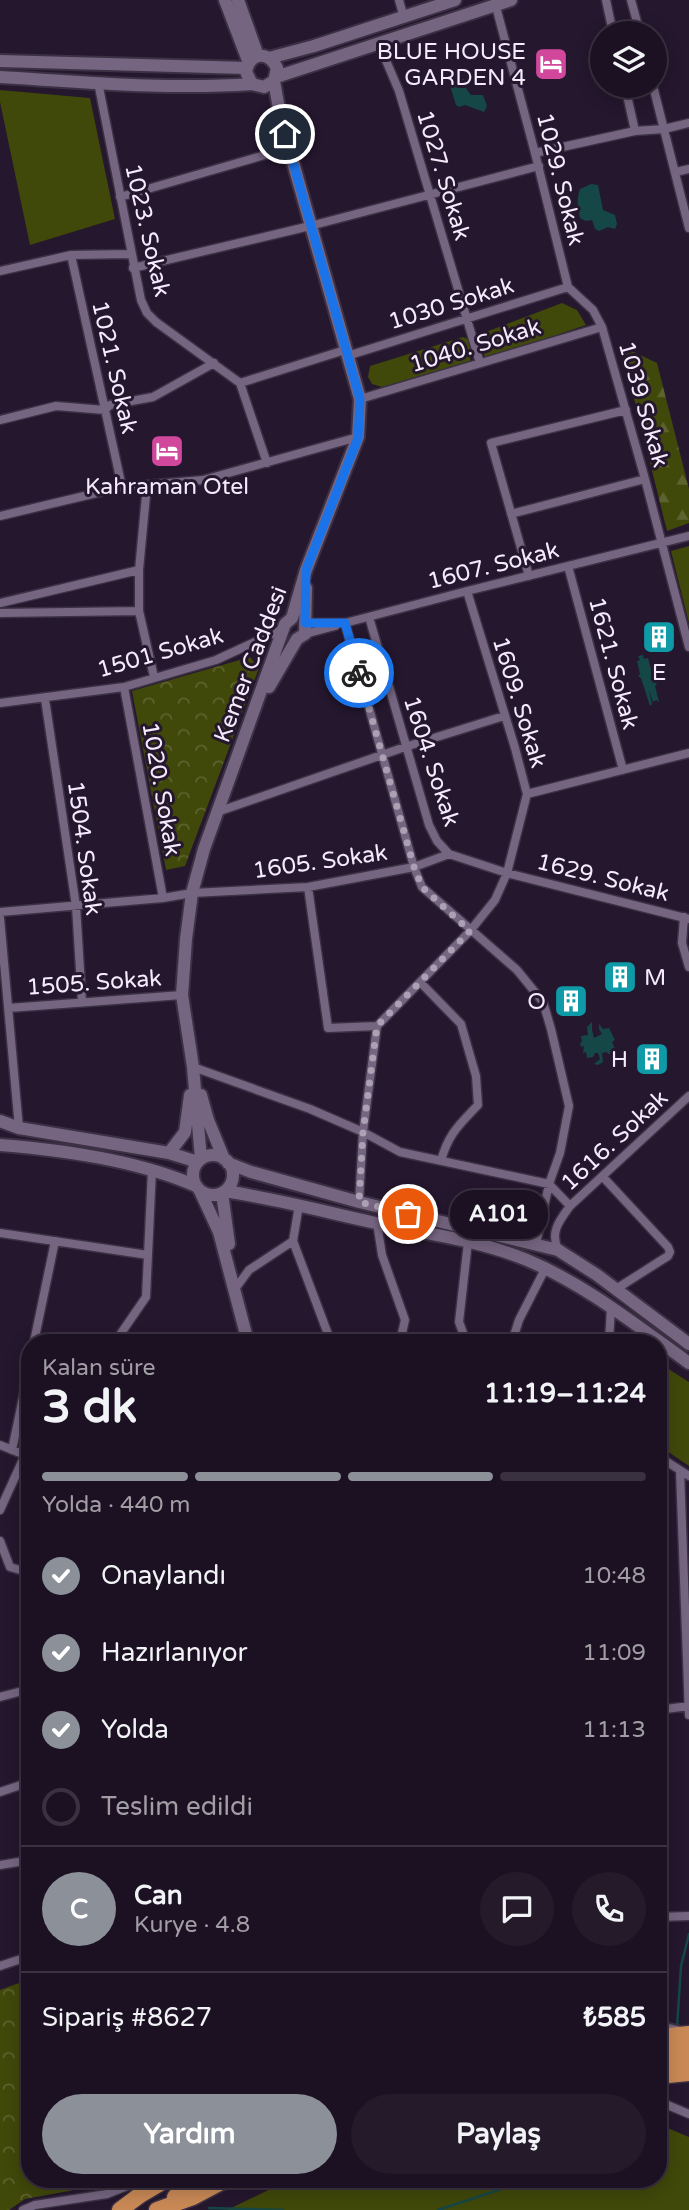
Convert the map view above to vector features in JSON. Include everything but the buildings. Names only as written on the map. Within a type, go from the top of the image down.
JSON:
[{"type":"highway","points":[[667,2037],[687,2038]]},
{"type":"highway","points":[[667,2046],[687,2038]]},
{"type":"highway","points":[[667,2062],[689,2061]]},
{"type":"highway","points":[[667,2075],[689,2073]]},
{"type":"highway","points":[[120,2210],[142,2188]]},
{"type":"highway","points":[[156,2210],[189,2188]]},
{"type":"highway","points":[[156,2210],[210,2188]]},
{"type":"main road","points":[[225,0],[256,61],[277,68],[275,79],[281,120]]},
{"type":"main road","points":[[238,0],[256,61],[247,77],[281,120]]},
{"type":"main road","points":[[0,61],[256,61],[314,47],[456,0]]},
{"type":"main road","points":[[0,77],[268,86],[275,79],[495,2],[511,0]]},
{"type":"main road","name":"Kemer Caddesi","points":[[200,1160],[193,1067],[182,995],[192,893],[217,812],[358,438],[360,399],[281,120]]},
{"type":"main road","points":[[254,711],[302,632],[306,570]]},
{"type":"main road","points":[[295,616],[302,618],[302,632],[291,640],[287,637],[288,623],[295,616]]},
{"type":"main road","points":[[169,1153],[185,1132],[193,1067]]},
{"type":"main road","name":"Kemer Caddesi","points":[[193,1067],[208,1120],[226,1161]]},
{"type":"main road","points":[[0,1121],[19,1128],[200,1160],[213,1155],[251,1172],[359,1202],[558,1250],[616,1289],[689,1344]]},
{"type":"main road","points":[[0,1145],[95,1158],[152,1170],[211,1195],[223,1192],[299,1205],[504,1252],[545,1269],[611,1307],[649,1334]]},
{"type":"main road","points":[[200,1160],[193,1175],[219,1232],[246,1334]]},
{"type":"main road","points":[[226,1161],[231,1168],[232,1180],[223,1192],[235,1289]]},
{"type":"main road","points":[[667,1347],[689,1363]]},
{"type":"main road","points":[[667,2030],[687,2038]]},
{"type":"street","points":[[399,0],[404,18]]},
{"type":"street","points":[[606,0],[610,21]]},
{"type":"street","points":[[631,0],[637,21]]},
{"type":"street","name":"1029. Sokak","points":[[495,2],[536,153],[568,287]]},
{"type":"street","name":"1027. Sokak","points":[[379,44],[399,91],[480,363]]},
{"type":"street","name":"1023. Sokak","points":[[98,82],[133,268],[147,313],[240,383]]},
{"type":"street","points":[[628,98],[635,131]]},
{"type":"street","points":[[656,98],[689,228]]},
{"type":"street","points":[[536,153],[635,131],[664,129],[689,123]]},
{"type":"street","points":[[120,197],[289,148]]},
{"type":"street","points":[[133,268],[310,226],[538,166]]},
{"type":"street","points":[[676,172],[689,169]]},
{"type":"street","points":[[0,271],[71,255],[131,254]]},
{"type":"street","name":"1021. Sokak","points":[[71,255],[122,487]]},
{"type":"street","name":"1030 Sokak","points":[[240,383],[467,319],[568,287]]},
{"type":"street","name":"1039 Sokak","points":[[568,287],[593,310],[602,327],[689,646]]},
{"type":"street","name":"1040. Sokak","points":[[360,399],[602,327]]},
{"type":"street","points":[[0,419],[56,406],[105,410],[110,405],[152,397],[214,363]]},
{"type":"street","points":[[240,383],[267,463]]},
{"type":"street","points":[[529,576],[491,443],[626,410]]},
{"type":"street","points":[[1,513],[122,487],[203,480],[358,438]]},
{"type":"street","points":[[511,514],[645,480]]},
{"type":"street","points":[[147,485],[139,570],[139,611],[154,677]]},
{"type":"street","name":"1607. Sokak","points":[[302,632],[689,536]]},
{"type":"street","name":"1621. Sokak","points":[[568,566],[623,770]]},
{"type":"street","points":[[0,603],[139,570]]},
{"type":"street","name":"1609. Sokak","points":[[377,1026],[470,931],[495,900],[507,873],[527,794],[467,591]]},
{"type":"street","points":[[0,613],[139,611]]},
{"type":"street","name":"1604. Sokak","points":[[369,617],[405,747],[429,825],[437,841],[449,854],[507,873]]},
{"type":"street","name":"1501 Sokak","points":[[0,704],[124,687],[216,660],[288,623]]},
{"type":"street","points":[[345,623],[422,887],[517,970],[543,1002],[549,1020],[569,1106],[560,1153],[536,1244]]},
{"type":"street","name":"1020. Sokak","points":[[124,687],[163,898]]},
{"type":"street","name":"1504. Sokak","points":[[45,699],[76,906],[82,1002]]},
{"type":"street","points":[[217,812],[383,754],[504,716]]},
{"type":"street","points":[[527,794],[689,753]]},
{"type":"street","name":"1605. Sokak","points":[[0,912],[163,898],[192,893],[308,887],[414,867],[449,854]]},
{"type":"street","name":"1629. Sokak","points":[[507,873],[686,918]]},
{"type":"street","points":[[308,887],[328,1028],[377,1026],[363,1132],[359,1202]]},
{"type":"street","points":[[0,918],[19,1128]]},
{"type":"street","points":[[686,918],[682,943],[689,967]]},
{"type":"street","points":[[420,982],[461,1024],[476,1076],[478,1105],[456,1126],[441,1161]]},
{"type":"street","name":"1505. Sokak","points":[[9,1008],[182,995]]},
{"type":"street","points":[[193,1067],[310,1109],[400,1152],[550,1184],[570,1206]]},
{"type":"street","name":"1616. Sokak","points":[[558,1250],[554,1234],[570,1206],[689,1096]]},
{"type":"street","points":[[121,1334],[146,1297],[152,1170]]},
{"type":"street","points":[[603,1177],[670,1252],[668,1256],[616,1289]]},
{"type":"street","points":[[299,1205],[293,1241],[328,1334]]},
{"type":"street","points":[[377,1223],[382,1255],[405,1320],[401,1334]]},
{"type":"street","points":[[0,1233],[148,1255]]},
{"type":"street","points":[[36,1334],[55,1241]]},
{"type":"street","points":[[235,1289],[249,1270],[293,1241]]},
{"type":"street","points":[[463,1334],[459,1322],[468,1242]]},
{"type":"street","points":[[515,1334],[545,1269]]},
{"type":"street","points":[[609,1334],[611,1307]]},
{"type":"street","points":[[12,1450],[21,1410]]},
{"type":"street","points":[[0,1445],[21,1454]]},
{"type":"street","points":[[667,1462],[689,1476]]},
{"type":"street","points":[[0,1510],[21,1468]]},
{"type":"street","points":[[680,1471],[689,1715]]},
{"type":"street","points":[[0,1541],[10,1567],[21,1570]]},
{"type":"street","points":[[0,1697],[21,1691]]},
{"type":"street","points":[[667,1709],[689,1706]]},
{"type":"street","points":[[0,1792],[21,1785]]},
{"type":"street","points":[[0,1865],[21,1862]]},
{"type":"street","points":[[667,1917],[689,1916]]},
{"type":"street","points":[[0,1966],[21,1959]]},
{"type":"street","points":[[667,2105],[689,2114]]},
{"type":"street","points":[[23,2210],[35,2205],[138,2188]]},
{"type":"green space","points":[[0,90],[90,98],[115,219],[30,245],[0,102]]},
{"type":"green space","points":[[562,303],[577,310],[586,325],[489,358],[485,357],[478,335]]},
{"type":"green space","points":[[463,337],[468,339],[471,351],[470,362],[463,365],[382,387],[372,384],[368,377],[370,366]]},
{"type":"green space","points":[[621,346],[657,363],[689,489],[689,523],[667,531]]},
{"type":"green space","points":[[689,546],[689,623],[671,551]]},
{"type":"green space","points":[[250,657],[259,668],[185,866],[166,870],[132,691]]},
{"type":"green space","points":[[667,1368],[689,1382],[689,1466],[667,1451]]},
{"type":"green space","points":[[21,1982],[21,2188],[85,2188],[25,2199],[9,2210],[0,2210],[0,1990]]},
{"type":"green space","points":[[667,2128],[689,2137],[689,2210],[227,2210],[272,2188],[667,2188]]},
{"type":"shaded area","points":[[454,78],[464,79],[471,95],[483,95],[487,106],[484,112],[465,105],[456,105],[450,86]]},
{"type":"shaded area","points":[[591,184],[598,185],[603,210],[615,215],[615,229],[608,227],[599,231],[595,229],[592,220],[580,218],[580,189]]},
{"type":"shaded area","points":[[643,655],[644,659],[648,658],[657,684],[655,686],[659,702],[653,702],[649,690],[652,704],[650,706],[638,676],[638,656]]},
{"type":"shaded area","points":[[592,1022],[594,1038],[602,1034],[599,1024],[603,1029],[609,1028],[615,1040],[612,1042],[615,1049],[611,1054],[602,1053],[603,1062],[598,1065],[594,1064],[600,1059],[598,1053],[587,1058],[586,1052],[583,1053],[584,1046],[581,1047],[580,1043],[581,1036],[588,1035],[587,1027]]},
{"type":"waterway","points":[[677,2027],[681,1966],[689,1934]]},
{"type":"waterway","points":[[438,2210],[505,2188]]},
{"type":"waterway","points":[[209,2208],[283,2210]]},
{"type":"way so far","points":[[359,673],[422,887],[470,931],[377,1026],[363,1132],[359,1202],[408,1214]]},
{"type":"place","name":"BLUE HOUSE GARDEN 4","points":[[551,64]]},
{"type":"place","name":"Kahraman Otel","points":[[167,451]]},
{"type":"place","name":"E","points":[[659,637]]},
{"type":"place","name":"M","points":[[620,977]]},
{"type":"place","name":"O","points":[[571,1001]]},
{"type":"place","name":"H","points":[[652,1059]]},
{"type":"place","name":"A101","points":[[408,1214]]},
{"type":"route","points":[[285,134],[360,399],[358,438],[306,570],[305,623],[345,623],[359,673]]}]
